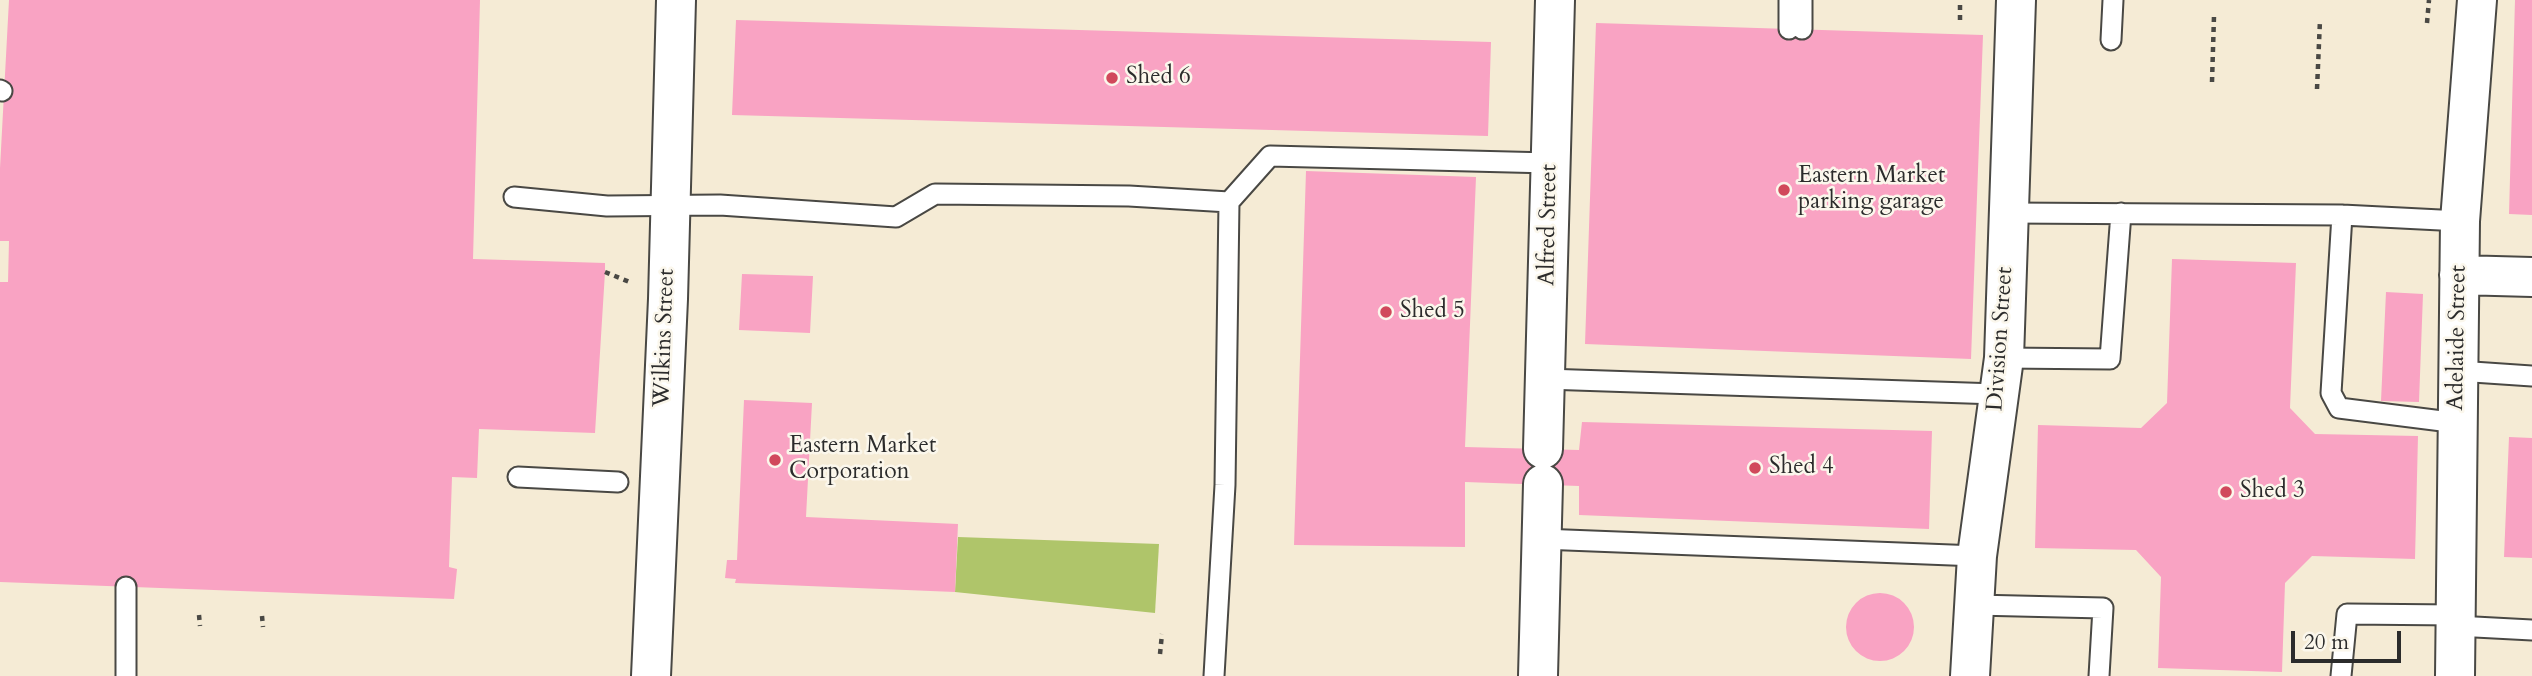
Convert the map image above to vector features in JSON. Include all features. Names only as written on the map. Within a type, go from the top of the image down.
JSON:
[{"type":"street","name":"Wilkins Street","points":[[651,676],[676,0]]},
{"type":"street","name":"Alfred Street","points":[[1538,676],[1555,0]]},
{"type":"street","name":"Division Street","points":[[1969,676],[1977,556],[1990,478],[2001,376],[2015,0]]},
{"type":"street","name":"Adelaide Street","points":[[2455,676],[2460,221],[2477,0]]},
{"type":"street","points":[[2459,275],[2532,278]]},
{"type":"lane","points":[[1788,0],[1795,29],[1802,0]]},
{"type":"lane","points":[[2111,40],[2113,0]]},
{"type":"lane","points":[[1214,676],[1225,485],[1229,202],[1270,156],[1550,163]]},
{"type":"lane","points":[[514,197],[607,206],[720,205],[896,217],[935,194],[1129,196],[1229,202]]},
{"type":"lane","points":[[2009,213],[2342,215],[2460,221]]},
{"type":"lane","points":[[1545,379],[2001,376],[2110,359],[2121,213]]},
{"type":"lane","points":[[2342,215],[2331,393],[2339,408],[2458,423]]},
{"type":"lane","points":[[2458,371],[2532,376]]},
{"type":"lane","points":[[518,477],[618,482]]},
{"type":"lane","points":[[1541,539],[1977,556]]},
{"type":"lane","points":[[126,587],[126,676]]},
{"type":"lane","points":[[1975,605],[2103,608],[2099,676]]},
{"type":"lane","points":[[2341,676],[2347,614],[2456,621],[2532,630]]},
{"type":"path","points":[[2427,23],[2429,0]]},
{"type":"path","points":[[1960,5],[1960,20]]},
{"type":"path","points":[[2212,82],[2214,16]]},
{"type":"path","points":[[2317,89],[2320,20]]},
{"type":"path","points":[[605,272],[637,286]]},
{"type":"path","points":[[199,615],[200,626]]},
{"type":"path","points":[[262,616],[263,627]]},
{"type":"path","points":[[1160,654],[1162,634]]},
{"type":"green space","points":[[958,537],[1159,544],[1155,613],[955,592]]},
{"type":"building","points":[[9,0],[480,0],[473,259],[605,263],[605,272],[595,433],[479,429],[477,478],[452,477],[449,567],[457,569],[454,599],[0,582],[0,282],[8,282],[9,241],[0,241],[0,168]]},
{"type":"building","points":[[2515,0],[2532,0],[2532,215],[2509,214]]},
{"type":"building","name":"Shed 6","points":[[736,20],[1491,42],[1488,136],[732,115]]},
{"type":"building","name":"Eastern Market parking garage","points":[[1596,23],[1983,35],[1971,359],[1585,344]]},
{"type":"building","name":"Shed 5","points":[[1306,171],[1476,177],[1465,447],[1579,450],[1582,422],[1932,431],[1929,529],[1579,515],[1579,486],[1465,482],[1465,547],[1294,545]]},
{"type":"building","name":"Shed 3","points":[[2172,259],[2296,263],[2290,408],[2315,434],[2418,436],[2415,559],[2312,556],[2285,583],[2282,672],[2158,668],[2161,577],[2136,550],[2035,548],[2038,425],[2141,428],[2167,403]]},
{"type":"building","points":[[742,274],[813,276],[810,333],[739,330]]},
{"type":"building","points":[[2386,292],[2423,294],[2419,402],[2381,401]]},
{"type":"building","name":"Eastern Market Corporation","points":[[744,400],[812,403],[806,517],[958,524],[955,592],[735,583],[736,579],[725,578],[727,560],[737,560]]},
{"type":"building","points":[[2509,437],[2532,438],[2532,558],[2504,557]]},
{"type":"building","points":[[1880,593],[1893,596],[1904,603],[1911,614],[1914,627],[1911,640],[1904,651],[1893,658],[1880,661],[1867,658],[1856,651],[1849,640],[1846,627],[1849,614],[1856,603],[1867,596]]},
{"type":"place","name":"Shed 6","points":[[1112,78]]},
{"type":"place","name":"Eastern Market parking garage","points":[[1784,190]]},
{"type":"place","name":"Shed 5","points":[[1386,312]]},
{"type":"place","name":"Eastern Market Corporation","points":[[775,460]]},
{"type":"place","name":"Shed 4","points":[[1755,468]]},
{"type":"place","name":"Shed 3","points":[[2226,492]]}]
